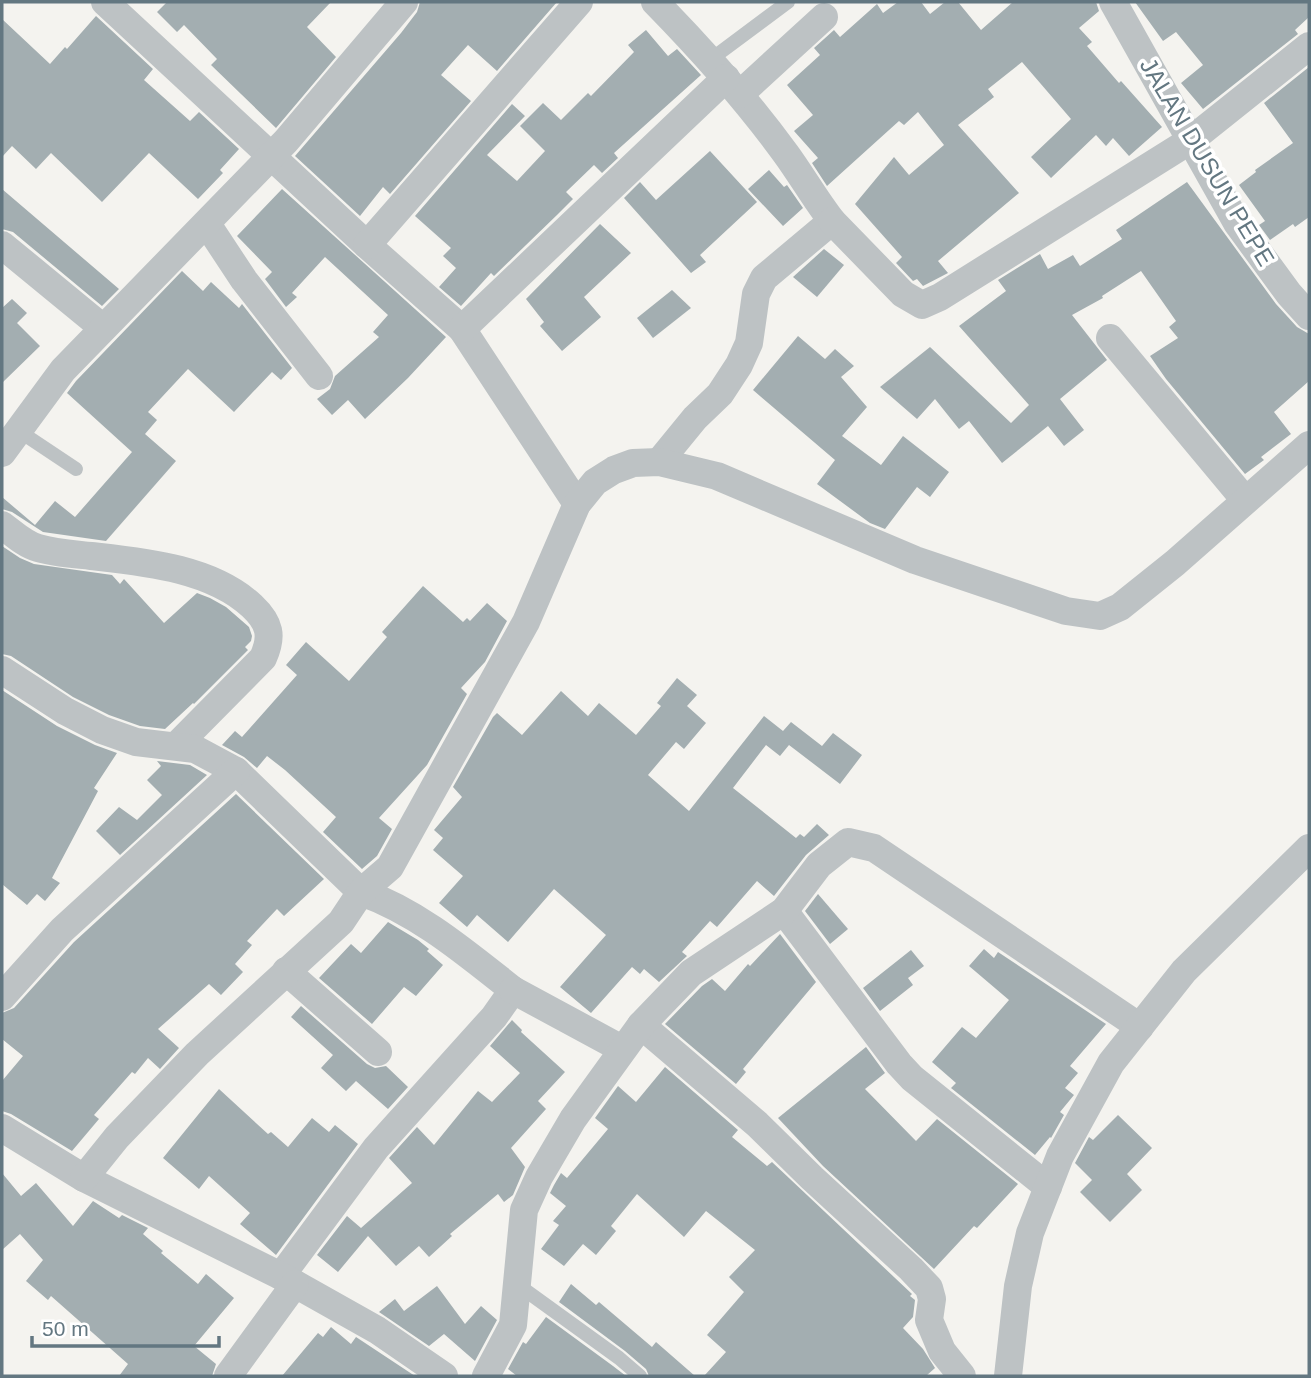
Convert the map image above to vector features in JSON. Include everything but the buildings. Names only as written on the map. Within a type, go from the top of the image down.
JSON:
[{"type":"street","points":[[105,2],[367,246],[463,329],[577,504]]},
{"type":"street","points":[[2,453],[63,370],[272,155],[404,2]]},
{"type":"street","points":[[367,246],[579,2]]},
{"type":"street","points":[[655,2],[725,77],[788,156],[832,221],[903,294],[922,305],[940,298],[1191,140],[1308,51]]},
{"type":"street","name":"JALAN DUSUN PEPE","points":[[1113,2],[1237,223],[1289,294],[1309,316]]},
{"type":"street","points":[[463,329],[725,77],[824,16]]},
{"type":"street","points":[[659,463],[695,418],[720,394],[739,365],[749,343],[755,294],[764,278],[832,221]]},
{"type":"street","points":[[207,224],[244,280],[319,376]]},
{"type":"street","points":[[2,245],[103,328]]},
{"type":"street","points":[[1110,338],[1245,500]]},
{"type":"street","points":[[84,1178],[117,1137],[197,1054],[341,922],[361,892],[390,867],[526,622],[577,504],[595,482],[614,470],[633,463],[659,463],[716,476],[915,560],[1066,611],[1100,616],[1120,607],[1157,578],[1309,445]]},
{"type":"street","points":[[2,525],[38,548],[149,564],[203,579],[227,589],[260,613],[270,634],[269,646],[263,658],[177,746]]},
{"type":"street","points":[[2,670],[65,711],[102,730],[136,742],[195,749],[236,771],[361,892],[384,900],[429,926],[513,990],[622,1049]]},
{"type":"street","points":[[2,997],[55,937],[236,771]]},
{"type":"street","points":[[486,1376],[513,1325],[524,1210],[539,1177],[573,1119],[641,1025],[691,973],[784,911],[819,865],[848,842],[874,848],[1140,1027]]},
{"type":"street","points":[[1008,1376],[1018,1286],[1030,1233],[1060,1156],[1111,1063],[1184,971],[1309,848]]},
{"type":"street","points":[[784,911],[912,1078],[1048,1187]]},
{"type":"street","points":[[286,971],[378,1052]]},
{"type":"street","points":[[228,1376],[376,1148],[494,1017],[513,990]]},
{"type":"street","points":[[641,1025],[757,1124],[929,1288],[932,1299],[929,1320],[942,1351],[962,1376]]},
{"type":"street","points":[[2,1128],[84,1178],[288,1280],[377,1330],[444,1376]]},
{"type":"lane","points":[[725,77],[788,2]]},
{"type":"lane","points":[[19,431],[76,470]]},
{"type":"lane","points":[[517,1285],[640,1376]]}]
